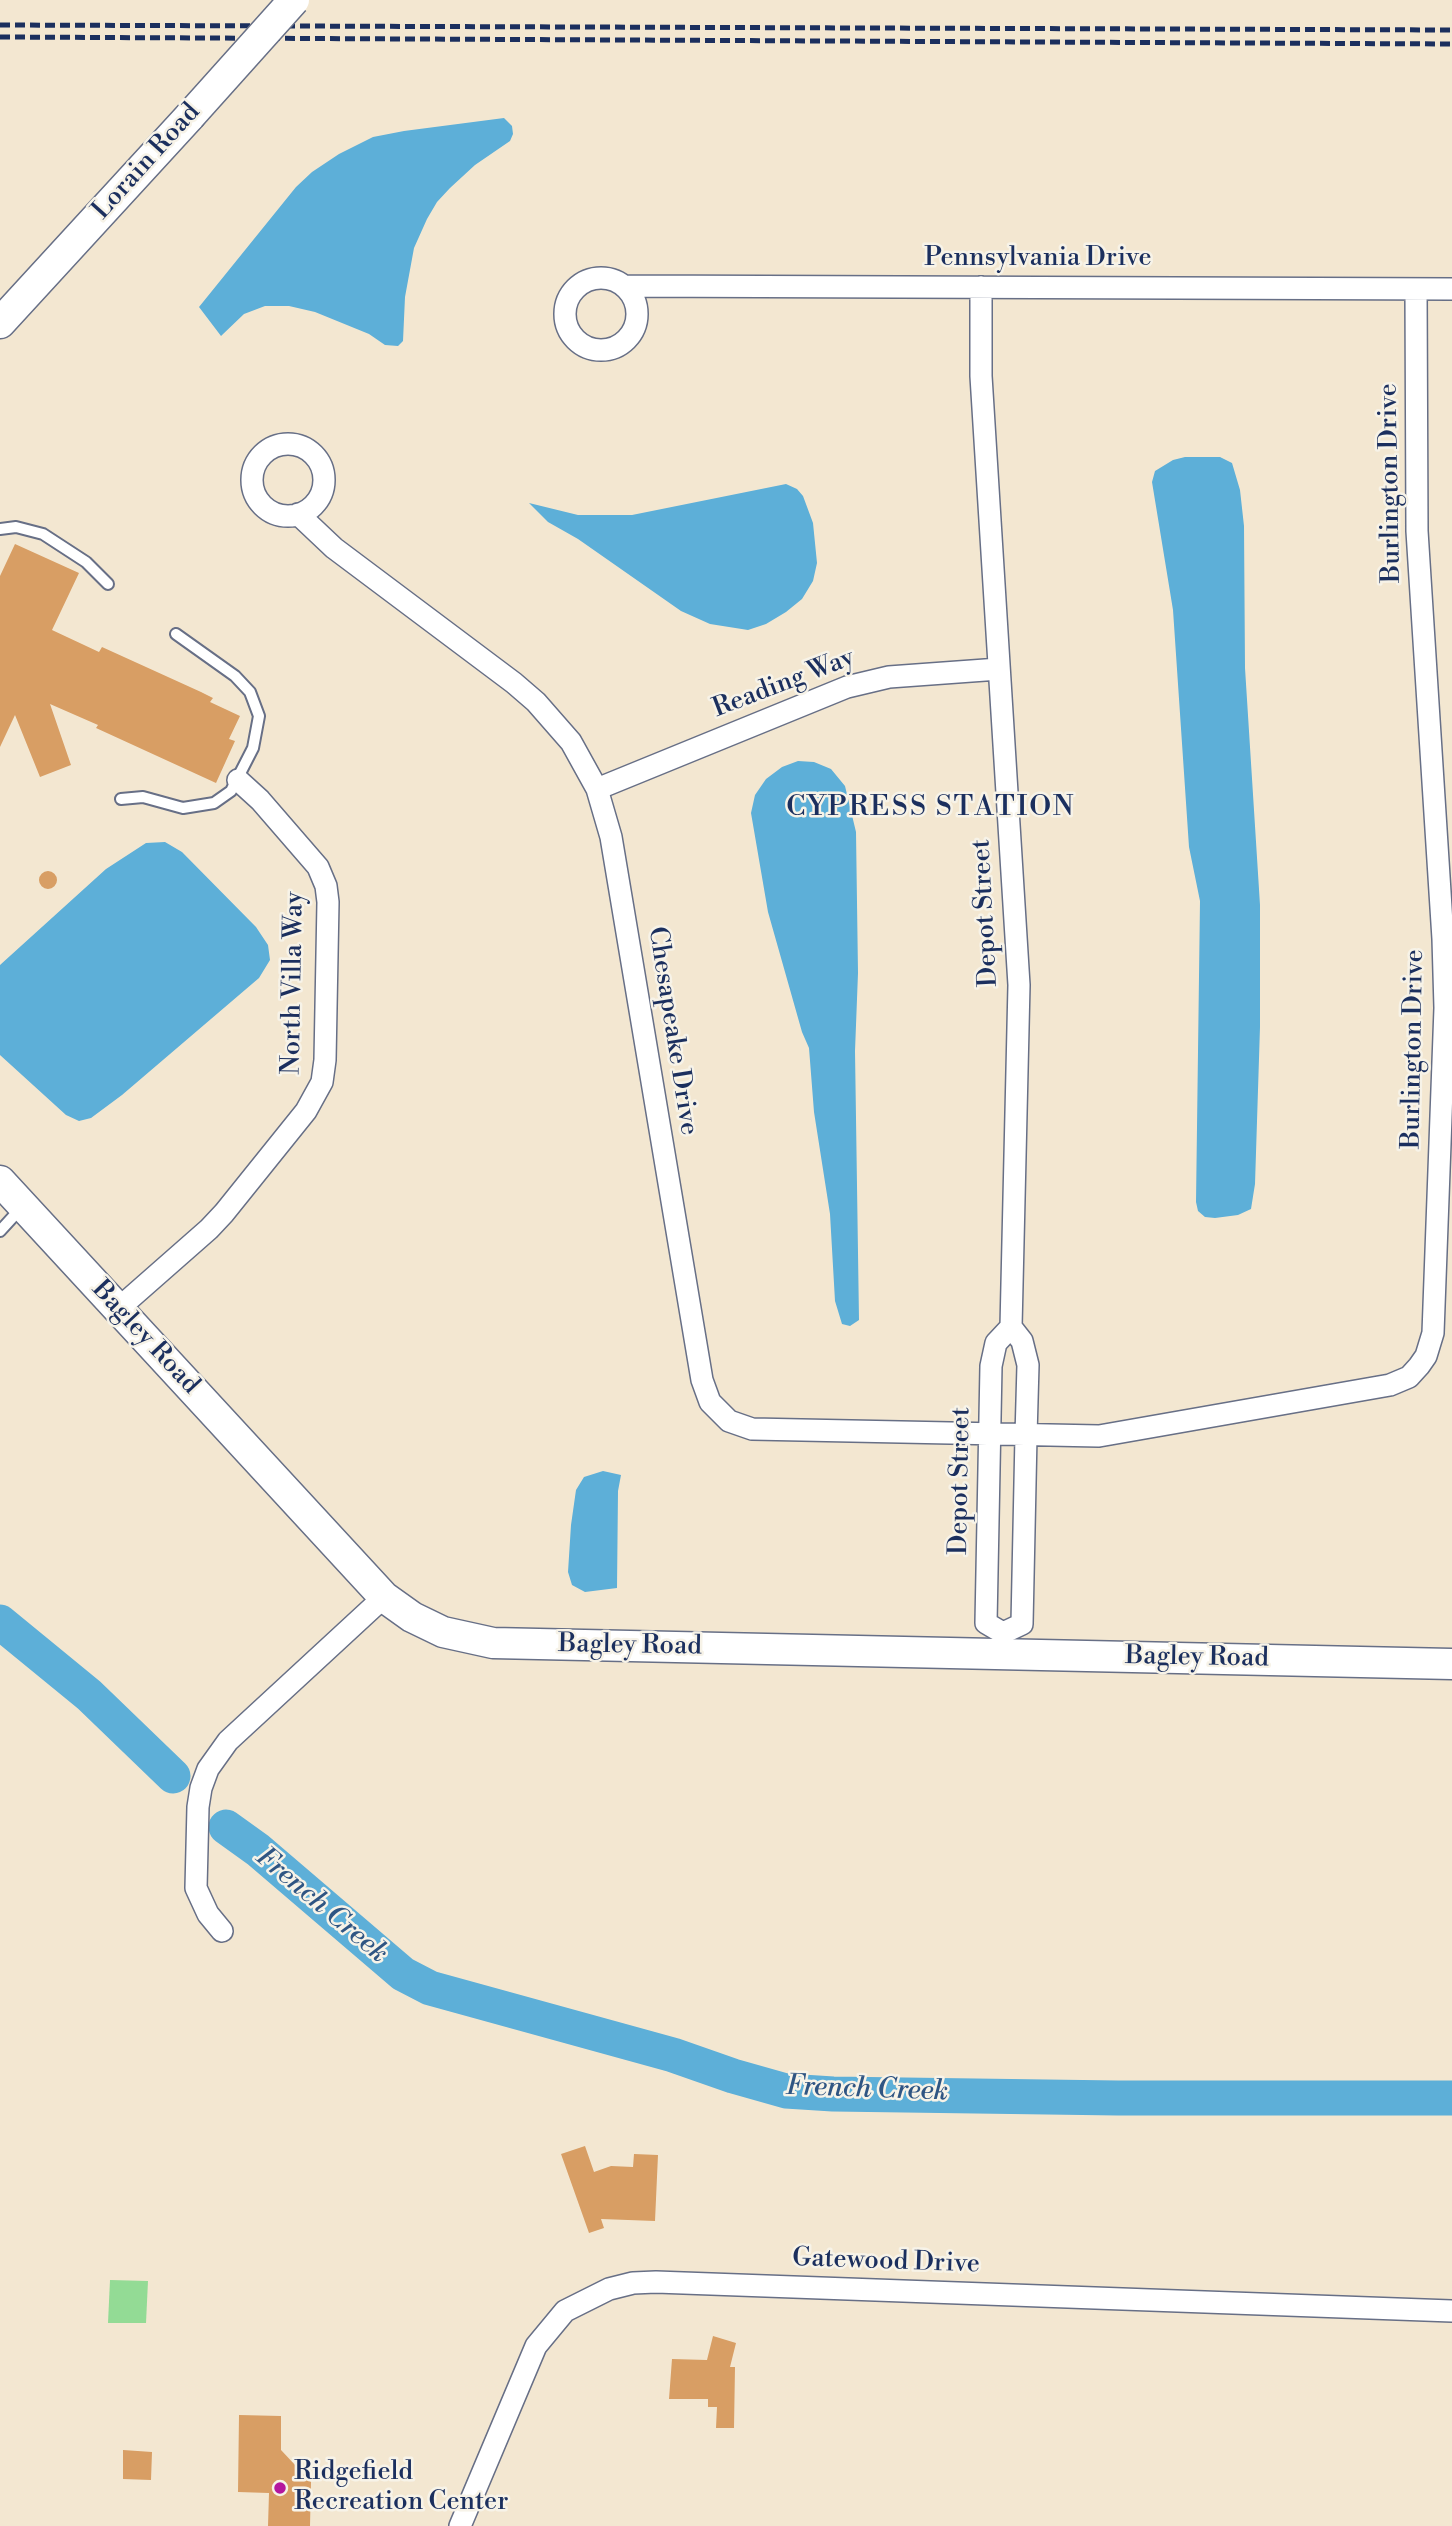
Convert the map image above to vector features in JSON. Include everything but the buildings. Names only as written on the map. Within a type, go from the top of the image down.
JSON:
[{"type":"street","name":"Lorain Road","points":[[0,323],[294,0]]},
{"type":"street","name":"Pennsylvania Drive","points":[[624,286],[1452,289]]},
{"type":"street","name":"Depot Street","points":[[981,287],[981,376],[1018,985],[1011,1327],[1022,1341],[1028,1365],[1021,1624],[1003,1643],[986,1623],[989,1434],[991,1356],[996,1343],[1011,1327]]},
{"type":"street","name":"Burlington Drive","points":[[989,1434],[1080,1437],[1118,1434],[1390,1385],[1409,1377],[1426,1356],[1434,1321],[1445,981],[1417,531],[1416,289]]},
{"type":"street","name":"Chesapeake Drive","points":[[298,514],[334,548],[514,682],[536,702],[571,742],[597,789],[611,837],[696,1344],[705,1392],[710,1402],[729,1421],[752,1429],[989,1434]]},
{"type":"street","name":"Reading Way","points":[[597,789],[847,687],[889,677],[999,669]]},
{"type":"street","name":"North Villa Way","points":[[118,1309],[224,1213],[306,1111],[322,1082],[325,1060],[326,886],[318,867],[260,800],[238,780]]},
{"type":"street","name":"Bagley Road","points":[[0,1181],[384,1597],[412,1617],[443,1632],[493,1643],[1003,1643],[1452,1664]]},
{"type":"street","points":[[222,1931],[204,1907],[196,1888],[198,1807],[208,1769],[228,1741],[384,1597]]},
{"type":"street","name":"Gatewood Drive","points":[[460,2526],[524,2369],[536,2346],[565,2311],[609,2289],[633,2283],[1452,2311]]},
{"type":"lane","points":[[0,529],[16,527],[43,534],[86,562],[108,584]]},
{"type":"lane","points":[[121,799],[143,797],[171,806],[194,808],[214,803],[224,797],[238,780],[256,737],[259,716],[250,692],[234,676],[176,634]]},
{"type":"lane","points":[[0,1231],[23,1206]]},
{"type":"green space","points":[[110,2280],[148,2281],[146,2323],[108,2323]]},
{"type":"water","points":[[504,118],[512,126],[510,141],[475,165],[450,188],[427,219],[414,248],[405,297],[403,341],[398,346],[385,345],[369,334],[315,312],[289,306],[265,306],[244,314],[221,336],[199,307],[296,187],[312,172],[339,154],[373,137]]},
{"type":"water","points":[[1185,457],[1220,457],[1232,463],[1240,490],[1244,526],[1245,668],[1260,905],[1260,1027],[1255,1184],[1251,1209],[1238,1215],[1215,1218],[1205,1217],[1198,1211],[1196,1202],[1200,901],[1189,847],[1173,610],[1152,482],[1155,471],[1173,460]]},
{"type":"water","points":[[786,484],[797,489],[803,496],[813,523],[817,563],[813,581],[802,599],[786,612],[766,624],[748,630],[710,624],[681,611],[578,539],[548,522],[529,503],[578,515],[632,515]]},
{"type":"water","points":[[798,761],[814,762],[831,769],[845,786],[856,832],[858,973],[855,1051],[859,1320],[850,1326],[842,1324],[835,1301],[830,1214],[814,1112],[809,1048],[768,912],[751,813],[755,795],[766,779],[782,767]]},
{"type":"water","points":[[165,842],[182,852],[256,927],[268,945],[270,960],[259,978],[122,1095],[91,1118],[79,1121],[66,1115],[0,1055],[0,965],[106,869],[146,843]]},
{"type":"water","points":[[603,1471],[621,1475],[618,1491],[617,1588],[585,1592],[572,1585],[568,1572],[576,1490],[584,1477]]},
{"type":"waterway","name":"French Creek","points":[[0,1622],[89,1695],[173,1776]]},
{"type":"waterway","name":"French Creek","points":[[226,1827],[258,1850],[403,1974],[430,1988],[673,2055],[786,2091],[1118,2098],[1452,2098]]},
{"type":"railway","points":[[0,25],[1452,30]]},
{"type":"railway","points":[[0,37],[1452,44]]},
{"type":"place","name":"Ridgefield Recreation Center","points":[[280,2488]]},
{"type":"district","name":"CYPRESS STATION","points":[[931,808]]}]
